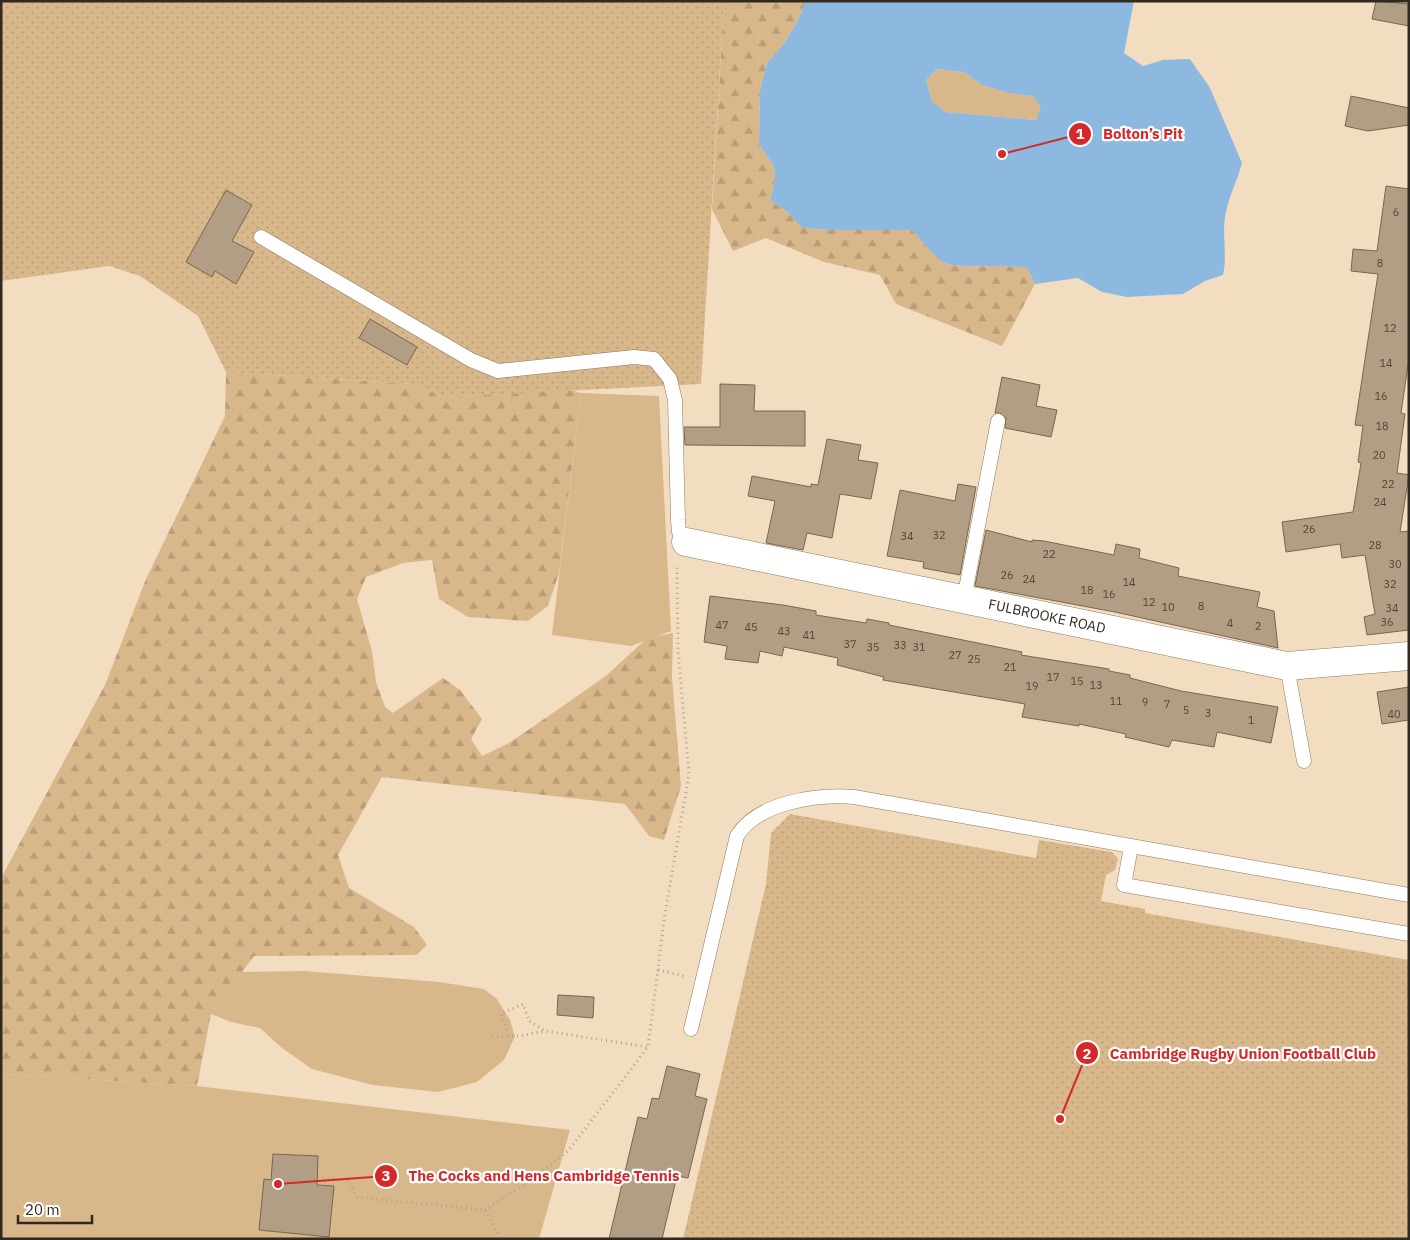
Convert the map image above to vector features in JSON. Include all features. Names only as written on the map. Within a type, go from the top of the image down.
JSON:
[{"type":"street","name":"FULBROOKE ROAD","points":[[686,542],[1287,666],[1409,656]]},
{"type":"lane","points":[[261,237],[471,360],[498,371],[634,357],[654,359],[670,379],[675,400],[678,520],[680,532],[686,542]]},
{"type":"lane","points":[[964,599],[998,421]]},
{"type":"lane","points":[[1287,666],[1304,762]]},
{"type":"lane","points":[[692,1029],[737,836],[750,819],[768,810],[817,797],[854,797],[1131,847],[1409,894]]},
{"type":"lane","points":[[1131,847],[1124,885],[1409,934]]},
{"type":"path","points":[[288,1174],[350,1182],[356,1197],[485,1210],[537,1175],[568,1151],[648,1046],[689,774],[678,651],[677,550],[686,542]]},
{"type":"path","points":[[658,970],[703,981]]},
{"type":"path","points":[[507,1030],[501,1014],[523,1004],[529,1021],[545,1031]]},
{"type":"path","points":[[492,1037],[520,1036],[545,1031],[648,1046]]},
{"type":"path","points":[[485,1210],[500,1239]]},
{"type":"green space","points":[[1,1],[724,1],[701,384],[443,397],[413,384],[226,372],[198,316],[140,276],[109,266],[1,281]]},
{"type":"green space","points":[[724,1],[806,1],[796,24],[783,45],[767,63],[760,90],[759,144],[774,166],[775,181],[770,200],[789,213],[802,227],[828,230],[912,230],[945,263],[963,266],[1027,268],[1035,284],[1002,346],[896,304],[880,275],[824,262],[766,238],[733,251],[712,209]]},
{"type":"green space","points":[[937,69],[964,72],[982,85],[1009,93],[1033,96],[1042,107],[1036,120],[945,112],[932,101],[926,80]]},
{"type":"green space","points":[[226,372],[413,384],[443,397],[571,390],[581,393],[559,573],[548,606],[528,621],[468,617],[439,599],[432,560],[403,563],[366,577],[357,599],[372,651],[376,682],[385,707],[393,713],[443,678],[460,690],[482,719],[471,739],[482,756],[509,743],[607,675],[647,638],[673,633],[672,678],[681,786],[664,840],[649,836],[625,804],[382,777],[338,855],[349,888],[414,927],[427,945],[416,955],[254,956],[211,1014],[197,1086],[1,1074],[1,878],[105,685],[146,579],[225,416]]},
{"type":"green space","points":[[581,393],[659,396],[671,631],[631,646],[552,635]]},
{"type":"green space","points":[[790,814],[1036,858],[1039,840],[1112,852],[1118,859],[1115,870],[1106,875],[1101,901],[1145,909],[1145,913],[1409,960],[1409,1239],[683,1239],[766,884],[771,833]]},
{"type":"green space","points":[[305,971],[439,982],[484,989],[497,999],[510,1020],[515,1036],[504,1060],[477,1082],[438,1092],[373,1085],[312,1069],[282,1048],[260,1028],[231,1022],[211,1014],[242,972]]},
{"type":"green space","points":[[1,1074],[197,1086],[570,1130],[539,1239],[1,1239]]},
{"type":"water","points":[[806,1],[1134,1],[1124,53],[1143,66],[1163,60],[1190,59],[1210,88],[1242,163],[1226,212],[1223,275],[1205,281],[1183,294],[1127,297],[1102,292],[1078,278],[1035,284],[1027,268],[963,266],[945,263],[932,253],[912,230],[828,230],[801,227],[789,213],[770,200],[775,181],[774,166],[759,144],[760,90],[767,63],[783,45],[796,24]],"holes":[[[937,69],[964,72],[982,85],[1009,93],[1033,96],[1041,107],[1036,120],[945,112],[932,101],[926,80]]]},
{"type":"building","points":[[1376,1],[1409,4],[1409,26],[1372,19]]},
{"type":"building","points":[[1351,96],[1409,108],[1409,125],[1368,131],[1345,126]]},
{"type":"building","points":[[1386,186],[1409,189],[1409,358],[1401,413],[1405,414],[1397,473],[1409,475],[1400,532],[1409,531],[1409,630],[1367,635],[1364,617],[1375,614],[1365,555],[1342,558],[1340,544],[1286,552],[1282,522],[1353,512],[1361,463],[1358,462],[1363,426],[1355,425],[1378,274],[1351,271],[1353,249],[1377,251]]},
{"type":"building","points":[[226,190],[252,205],[232,241],[254,252],[236,284],[215,271],[212,277],[186,262]]},
{"type":"building","points":[[370,319],[417,347],[407,365],[359,338]]},
{"type":"building","points":[[1002,377],[1040,385],[1036,406],[1057,410],[1051,437],[1005,428],[1006,418],[1000,413],[995,413]]},
{"type":"building","points":[[720,384],[755,385],[754,411],[805,411],[805,446],[685,445],[684,427],[720,427]]},
{"type":"building","points":[[827,439],[861,445],[858,460],[878,463],[871,499],[840,494],[832,538],[807,533],[803,550],[766,543],[775,501],[748,496],[752,476],[811,487],[811,484],[818,485]]},
{"type":"building","points":[[958,484],[976,487],[960,575],[923,568],[924,562],[887,556],[900,490],[955,501]]},
{"type":"building","points":[[986,530],[1032,542],[1032,540],[1044,541],[1114,555],[1116,544],[1140,549],[1139,558],[1179,568],[1178,576],[1260,592],[1257,607],[1274,611],[1278,648],[1115,612],[975,586]]},
{"type":"building","points":[[710,596],[783,605],[816,611],[816,615],[866,623],[867,619],[889,623],[889,625],[1022,652],[1021,655],[1109,669],[1109,671],[1130,675],[1130,678],[1181,691],[1278,707],[1271,743],[1217,732],[1214,747],[1172,740],[1169,747],[1125,737],[1126,734],[1079,724],[1079,726],[1022,717],[1025,704],[883,680],[884,677],[837,665],[838,658],[784,647],[782,656],[760,651],[758,663],[725,659],[727,646],[704,642]]},
{"type":"building","points":[[1409,687],[1409,720],[1382,724],[1377,692]]},
{"type":"building","points":[[558,995],[594,997],[593,1018],[557,1015]]},
{"type":"building","points":[[667,1066],[700,1074],[695,1096],[707,1099],[688,1178],[677,1176],[662,1239],[609,1239],[638,1117],[647,1119],[652,1098],[659,1099]]},
{"type":"building","points":[[273,1154],[318,1156],[317,1185],[334,1186],[329,1237],[259,1230],[264,1179],[271,1180]]},
{"type":"place","name":"Bolton’s Pit","points":[[1002,154]]},
{"type":"place","name":"Cambridge Rugby Union Football Club","points":[[1060,1119]]},
{"type":"place","name":"The Cocks and Hens Cambridge Tennis","points":[[278,1184]]}]
